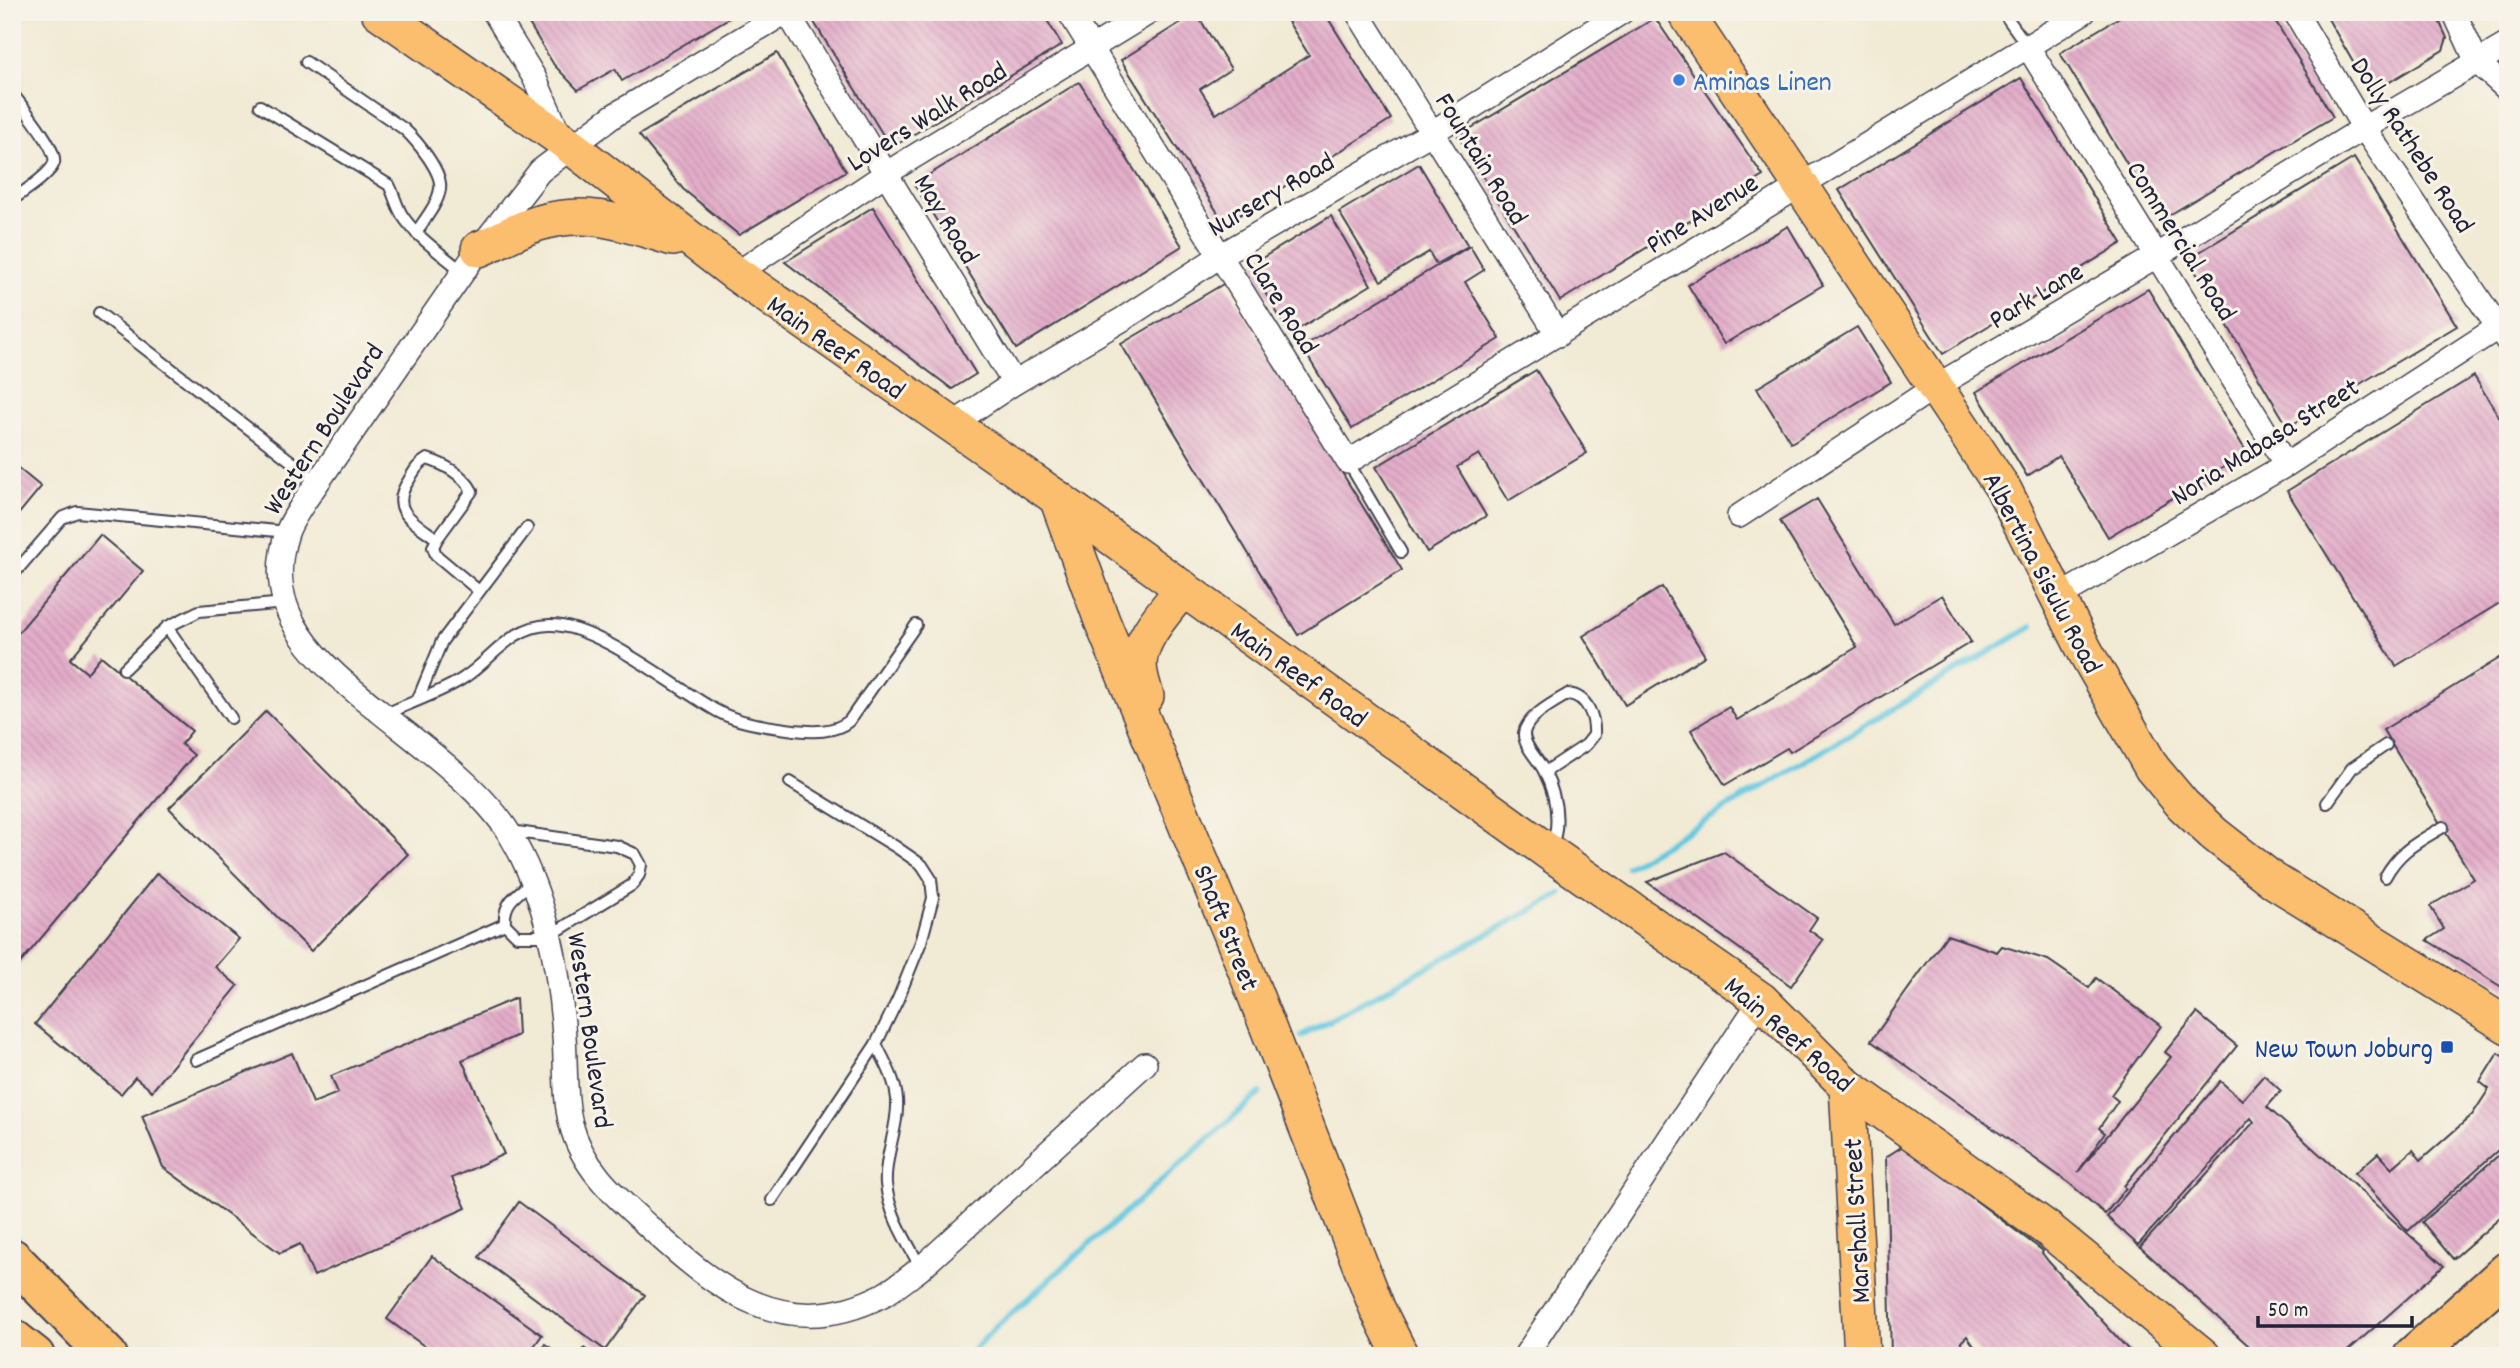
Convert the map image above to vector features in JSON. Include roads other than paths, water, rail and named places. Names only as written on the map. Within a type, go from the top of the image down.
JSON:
[{"type":"highway","points":[[12,1258],[108,1356]]},
{"type":"highway","points":[[2413,1356],[2508,1271]]},
{"type":"highway","points":[[2448,1356],[2508,1302]]},
{"type":"highway","points":[[12,1338],[36,1356]]},
{"type":"main road","name":"Main Reef Road","points":[[379,12],[566,143],[736,274],[950,426],[1057,498],[1550,853],[1761,1000],[1847,1086],[2049,1230],[2203,1356]]},
{"type":"main road","name":"Albertina Sisulu Road","points":[[1685,12],[2004,490],[2058,597],[2152,768],[2183,805],[2214,834],[2274,881],[2508,1026]]},
{"type":"main road","points":[[471,260],[537,223],[567,218],[627,223],[696,245]]},
{"type":"main road","name":"Shaft Street","points":[[1057,498],[1102,621],[1271,1034],[1377,1308],[1401,1356]]},
{"type":"main road","points":[[1160,760],[1158,729],[1140,676],[1139,663],[1146,640],[1183,588]]},
{"type":"main road","name":"Marshall Street","points":[[1847,1086],[1862,1356]]},
{"type":"street","points":[[494,12],[534,77],[566,143]]},
{"type":"street","name":"Western Boulevard","points":[[787,12],[566,143],[540,171],[471,260],[318,482],[287,532],[280,566],[281,594],[289,616],[306,644],[330,671],[473,790],[508,831],[545,912],[562,1007],[570,1122],[578,1146],[589,1166],[609,1191],[709,1277],[749,1302],[777,1312],[832,1314],[885,1294],[921,1268],[1145,1064]]},
{"type":"street","name":"May Road","points":[[787,12],[1014,383]]},
{"type":"street","name":"Clare Road","points":[[1069,12],[1348,462]]},
{"type":"street","name":"Lovers Walk Road","points":[[736,274],[887,173],[1150,12]]},
{"type":"street","name":"Fountain Road","points":[[1357,12],[1558,335]]},
{"type":"street","name":"Nursery Road","points":[[950,426],[1014,383],[1123,319],[1220,256],[1433,132],[1622,12]]},
{"type":"street","name":"Pine Avenue","points":[[1348,462],[2084,12]]},
{"type":"street","name":"Dolly Rathebe Road","points":[[2295,12],[2364,128],[2502,335]]},
{"type":"street","points":[[2454,12],[2477,62],[2508,90]]},
{"type":"street","name":"Park Lane","points":[[1739,516],[1935,387],[2508,44]]},
{"type":"street","name":"Commercial Road","points":[[2028,47],[2286,465]]},
{"type":"street","name":"Noria Mabasa Street","points":[[2058,597],[2286,465],[2463,349],[2502,335]]},
{"type":"street","points":[[1525,1356],[1761,1000]]},
{"type":"street","points":[[2435,1356],[2508,1291]]},
{"type":"lane","points":[[2003,12],[2028,47]]},
{"type":"lane","points":[[306,62],[404,129],[415,140],[435,170],[441,183],[440,192],[416,233]]},
{"type":"lane","points":[[12,93],[53,150],[54,162],[48,172],[12,200]]},
{"type":"lane","points":[[260,106],[388,185],[397,205],[416,233],[471,260]]},
{"type":"lane","points":[[99,313],[318,482]]},
{"type":"lane","points":[[437,539],[403,511],[399,501],[401,492],[419,464],[427,459],[467,482],[472,491],[433,547],[436,555],[479,591]]},
{"type":"lane","name":"Clare Road","points":[[1348,462],[1401,552]]},
{"type":"lane","points":[[12,576],[62,518],[77,512],[287,532]]},
{"type":"lane","points":[[418,699],[442,641],[527,528]]},
{"type":"lane","points":[[124,669],[167,627],[199,611],[285,603]]},
{"type":"lane","points":[[384,715],[464,678],[518,634],[532,626],[551,624],[572,628],[621,651],[718,712],[738,720],[752,725],[834,730],[849,721],[916,625]]},
{"type":"lane","points":[[167,627],[231,718]]},
{"type":"lane","points":[[1545,772],[1586,745],[1594,735],[1593,717],[1581,699],[1575,695],[1568,694],[1562,698],[1532,719],[1527,727],[1525,740],[1545,772],[1558,820],[1550,853]]},
{"type":"lane","points":[[2327,803],[2352,768],[2386,745]]},
{"type":"lane","points":[[772,1200],[876,1044],[921,942],[933,898],[931,879],[922,865],[790,782]]},
{"type":"lane","points":[[2385,877],[2394,861],[2406,849],[2443,827]]},
{"type":"lane","points":[[508,831],[617,846],[635,854],[641,865],[639,875],[632,885],[549,936],[517,936],[505,924],[504,911],[509,901],[533,881]]},
{"type":"lane","points":[[197,1060],[505,924]]},
{"type":"lane","points":[[876,1044],[895,1086],[897,1102],[886,1180],[888,1196],[901,1231],[921,1268]]},
{"type":"waterway","points":[[1627,867],[2031,627]]},
{"type":"waterway","points":[[1301,1036],[1561,894]]},
{"type":"waterway","points":[[968,1356],[996,1327],[1260,1093]]},
{"type":"place","name":"Aminas Linen","points":[[1679,80]]},
{"type":"place","name":"New Town Joburg","points":[[2447,1047]]}]
